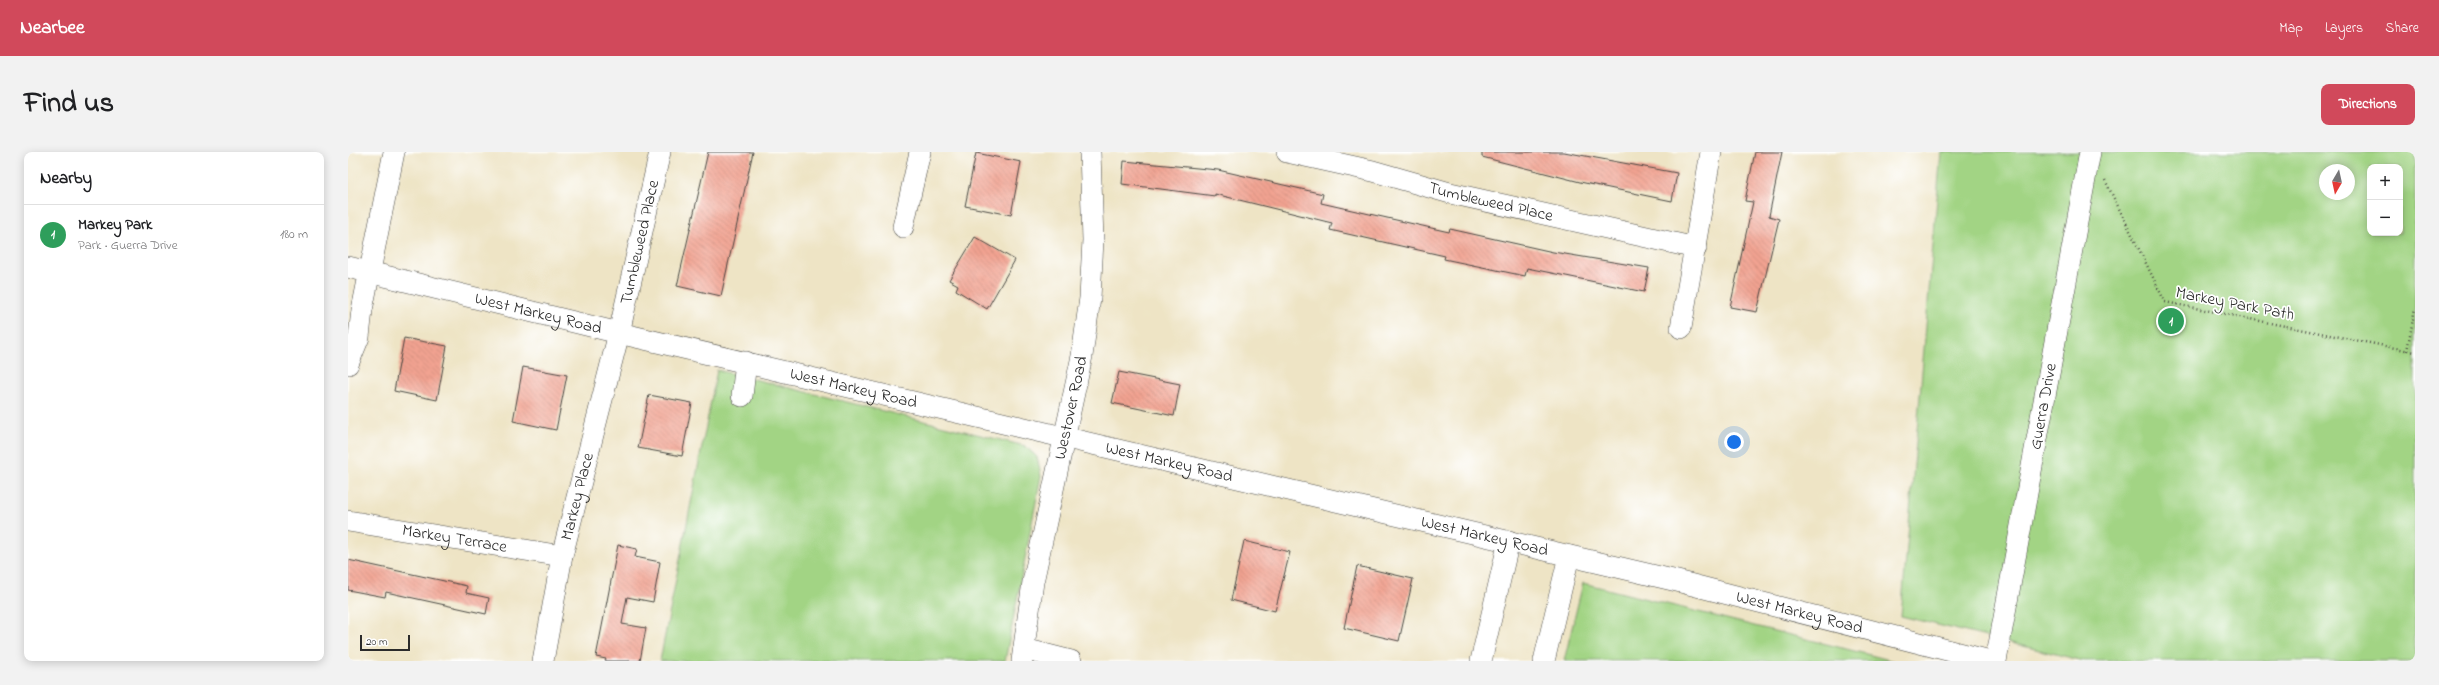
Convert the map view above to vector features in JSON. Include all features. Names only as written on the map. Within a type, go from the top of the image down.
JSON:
[{"type":"street","points":[[348,364],[359,337],[362,310],[394,152]]},
{"type":"street","name":"Tumbleweed Place","points":[[619,333],[660,152]]},
{"type":"street","points":[[903,227],[920,152]]},
{"type":"street","name":"Westover Road","points":[[1023,655],[1033,582],[1082,356],[1090,298],[1093,240],[1090,152]]},
{"type":"street","name":"Tumbleweed Place","points":[[1287,152],[1373,171],[1458,194],[1696,248]]},
{"type":"street","points":[[1681,328],[1696,248],[1711,152]]},
{"type":"street","name":"Guerra Drive","points":[[1996,661],[2090,152]]},
{"type":"street","name":"West Markey Road","points":[[348,267],[370,271],[619,333],[1065,436],[1509,541],[1966,659],[1990,661]]},
{"type":"street","name":"Markey Place","points":[[543,661],[562,556],[619,333]]},
{"type":"street","points":[[742,396],[746,362]]},
{"type":"street","name":"Markey Terrace","points":[[348,521],[562,556]]},
{"type":"street","points":[[1481,661],[1509,541]]},
{"type":"street","points":[[1544,661],[1569,556]]},
{"type":"street","points":[[1023,655],[1071,661]]},
{"type":"path","name":"Markey Park Path","points":[[2106,174],[2105,182],[2165,302],[2415,352]]},
{"type":"path","points":[[2407,351],[2415,308]]},
{"type":"green space","points":[[1941,152],[2415,152],[2415,661],[2084,661],[1901,616]]},
{"type":"green space","points":[[717,370],[1025,446],[1037,457],[1041,476],[1005,661],[660,661]]},
{"type":"green space","points":[[1583,583],[1894,661],[1564,661]]},
{"type":"building","points":[[708,152],[753,152],[721,296],[677,286]]},
{"type":"building","points":[[1482,152],[1564,152],[1677,173],[1672,201],[1580,182],[1482,157]]},
{"type":"building","points":[[1755,152],[1782,152],[1769,216],[1779,219],[1757,312],[1730,307],[1753,202],[1745,201]]},
{"type":"building","points":[[976,153],[1021,162],[1011,215],[965,206]]},
{"type":"building","points":[[1124,161],[1218,170],[1323,194],[1321,203],[1449,232],[1450,229],[1553,252],[1649,268],[1644,292],[1527,268],[1525,276],[1444,259],[1445,256],[1330,230],[1332,223],[1215,194],[1215,196],[1122,184]]},
{"type":"building","points":[[975,237],[1015,260],[987,309],[956,290],[958,285],[949,280]]},
{"type":"building","points":[[404,338],[447,346],[437,400],[394,391]]},
{"type":"building","points":[[523,367],[567,375],[556,430],[513,421]]},
{"type":"building","points":[[1119,372],[1180,384],[1174,416],[1112,403]]},
{"type":"building","points":[[649,395],[692,403],[682,456],[638,448]]},
{"type":"building","points":[[1244,541],[1290,552],[1275,611],[1231,600]]},
{"type":"building","points":[[618,545],[637,549],[635,557],[660,562],[653,602],[627,597],[622,624],[646,628],[640,661],[605,661],[606,659],[596,657]]},
{"type":"building","points":[[348,560],[467,586],[466,593],[489,598],[486,614],[386,592],[385,597],[348,590]]},
{"type":"building","points":[[1357,566],[1413,579],[1399,641],[1344,628]]},
{"type":"place","name":"Markey Park","points":[[2171,321]]}]
